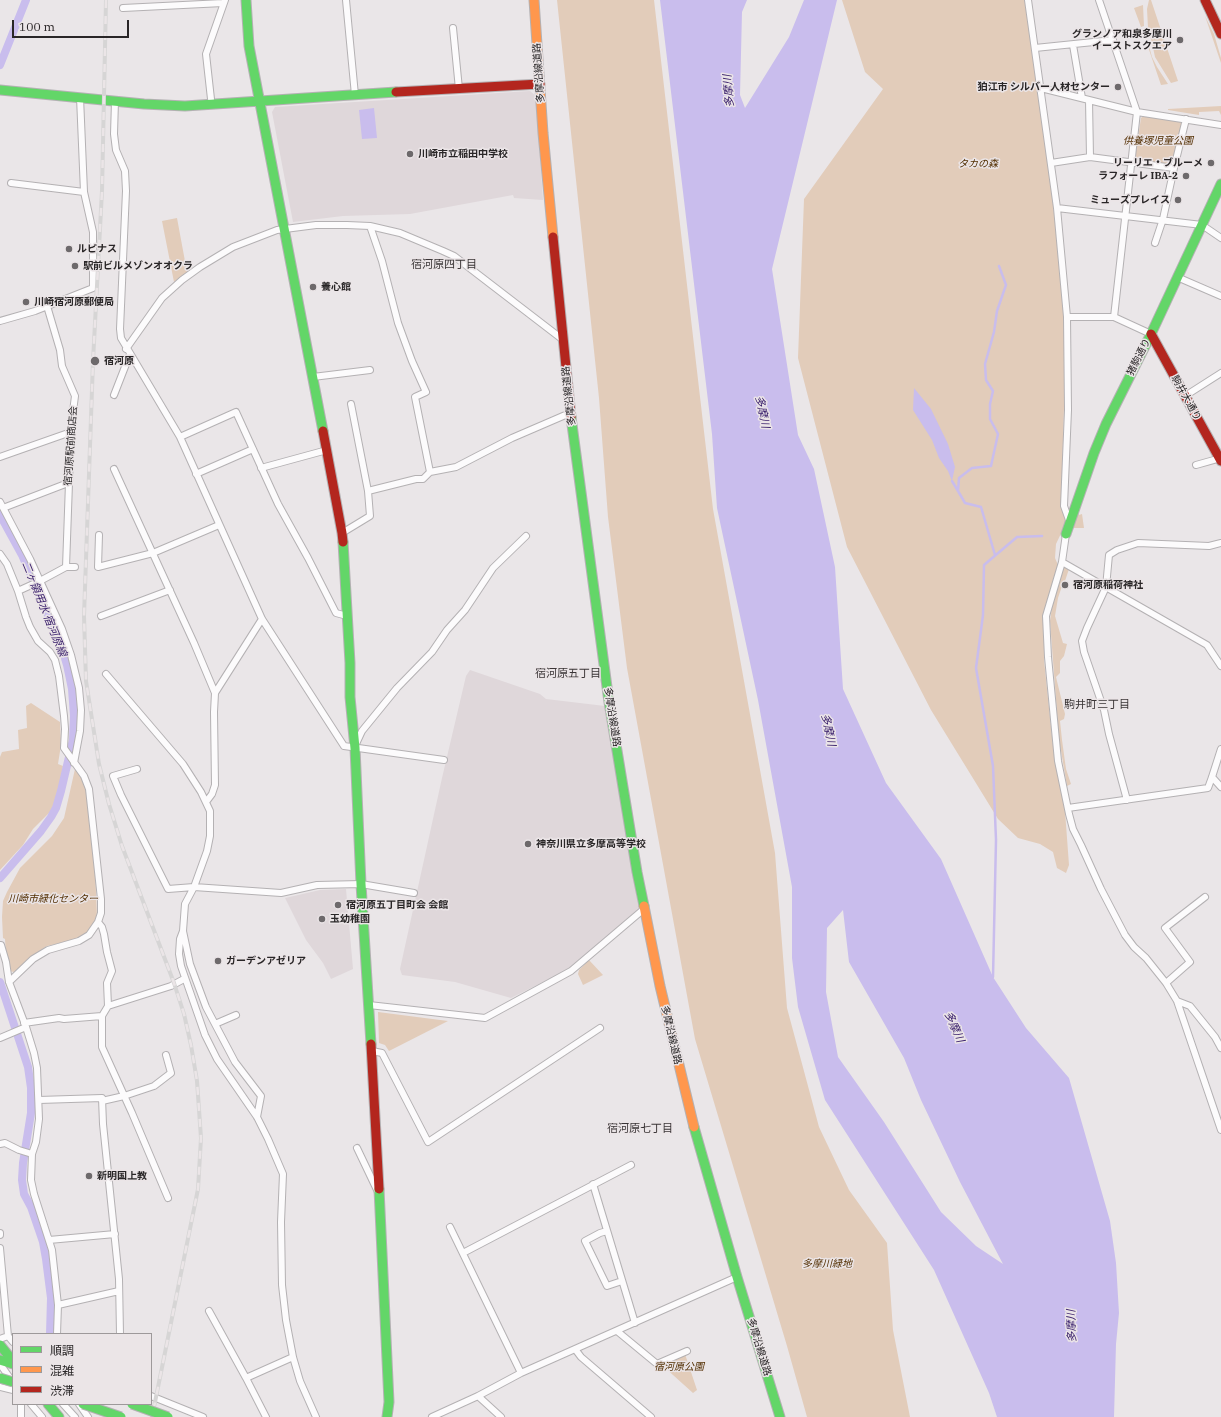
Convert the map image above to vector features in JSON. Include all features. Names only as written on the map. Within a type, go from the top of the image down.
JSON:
[{"type":"main road","points":[[246,0],[249,46],[342,533],[350,663],[350,697],[355,748],[361,884],[370,1005],[380,1195],[389,1402],[387,1417]]},
{"type":"main road","name":"多摩沿線道路","points":[[534,0],[543,133],[570,412],[610,702],[644,909],[688,1106],[736,1277],[780,1417]]},
{"type":"main road","points":[[1205,0],[1221,31]]},
{"type":"main road","points":[[0,90],[185,106],[260,100],[540,84]]},
{"type":"main road","name":"猪駒通り","points":[[1066,534],[1094,453],[1106,424],[1151,334],[1221,184]]},
{"type":"main road","name":"駒井大通り","points":[[1151,334],[1221,460]]},
{"type":"main road","points":[[0,1345],[12,1362]]},
{"type":"main road","points":[[0,1360],[12,1363]]},
{"type":"main road","points":[[0,1378],[12,1382]]},
{"type":"main road","points":[[49,1405],[59,1417]]},
{"type":"main road","points":[[86,1405],[120,1417]]},
{"type":"main road","points":[[135,1405],[167,1417]]},
{"type":"street","points":[[346,0],[355,95]]},
{"type":"street","points":[[1028,0],[1057,208],[1067,317],[1068,410],[1064,506],[1070,523]]},
{"type":"street","points":[[1099,0],[1137,112],[1114,317]]},
{"type":"street","points":[[123,8],[165,3],[224,2],[206,54],[211,99]]},
{"type":"street","points":[[453,28],[459,89]]},
{"type":"street","points":[[1035,48],[1113,40]]},
{"type":"street","points":[[1073,45],[1082,98]]},
{"type":"street","points":[[1041,88],[1137,112],[1221,125]]},
{"type":"street","points":[[0,321],[47,306],[93,288],[93,232],[84,192],[80,97]]},
{"type":"street","points":[[1089,100],[1090,157]]},
{"type":"street","points":[[115,101],[116,150],[125,171],[126,191],[120,329],[121,338],[180,437],[262,619],[344,746],[444,760]]},
{"type":"street","points":[[1155,243],[1163,220],[1186,119]]},
{"type":"street","points":[[1051,163],[1090,157],[1174,168]]},
{"type":"street","points":[[11,183],[84,192]]},
{"type":"street","points":[[1057,208],[1202,224],[1221,238]]},
{"type":"street","points":[[114,395],[128,352],[162,298],[182,280],[200,267],[233,247],[277,230],[285,229],[332,225],[370,226],[400,233],[425,242],[454,256],[562,339]]},
{"type":"street","points":[[370,226],[382,261],[398,323],[412,361],[426,392],[415,397],[430,472]]},
{"type":"street","points":[[1178,277],[1221,296]]},
{"type":"street","name":"宿河原駅前商店会","points":[[47,306],[60,350],[62,366],[75,396],[68,483],[66,567]]},
{"type":"street","points":[[1067,317],[1114,317],[1151,334]]},
{"type":"street","points":[[313,377],[370,370]]},
{"type":"street","points":[[1185,396],[1221,373]]},
{"type":"street","points":[[342,533],[370,516],[368,491],[351,404]]},
{"type":"street","points":[[180,437],[236,412],[278,504],[336,613],[347,616]]},
{"type":"street","points":[[368,491],[416,479],[423,479],[430,472],[456,467],[512,438],[570,412]]},
{"type":"street","points":[[0,457],[71,432]]},
{"type":"street","points":[[196,474],[253,448]]},
{"type":"street","points":[[261,468],[327,450]]},
{"type":"street","points":[[1196,465],[1221,460]]},
{"type":"street","points":[[114,468],[215,693],[215,785],[212,794],[206,802]]},
{"type":"street","points":[[68,483],[2,505],[30,559],[39,582],[62,629],[71,655],[79,688],[81,710],[80,731],[74,762]]},
{"type":"street","points":[[99,535],[98,567],[153,553],[219,525]]},
{"type":"street","points":[[1066,534],[1062,562],[1046,616],[1052,704],[1058,761],[1073,829],[1101,889],[1125,935],[1166,983],[1177,1001],[1221,1130]]},
{"type":"street","points":[[355,748],[362,731],[397,688],[432,652],[447,630],[465,610],[494,568],[526,536]]},
{"type":"street","points":[[1127,800],[1104,710],[1084,652],[1082,641],[1106,587],[1108,555],[1117,550],[1138,543],[1209,546],[1221,543]]},
{"type":"street","points":[[0,554],[21,590],[26,617],[30,627],[38,641],[50,652],[55,660],[59,676],[64,716],[64,748],[84,776],[90,789],[101,899],[98,922],[90,936],[79,941],[48,950],[33,959],[9,982]]},
{"type":"street","points":[[1062,562],[1207,645],[1221,666]]},
{"type":"street","points":[[21,590],[66,567],[75,567]]},
{"type":"street","points":[[101,616],[170,590]]},
{"type":"street","points":[[215,693],[262,619]]},
{"type":"street","points":[[106,674],[183,764],[210,811],[210,836],[207,851],[194,887],[185,904],[183,931],[190,964],[206,1007],[235,1062],[261,1096],[257,1117]]},
{"type":"street","points":[[1068,808],[1208,788],[1221,749]]},
{"type":"street","points":[[137,769],[113,776],[168,889],[194,887],[281,893],[317,885],[361,884],[414,893]]},
{"type":"street","points":[[1212,778],[1221,787]]},
{"type":"street","points":[[1166,983],[1190,962],[1165,928],[1205,897]]},
{"type":"street","points":[[370,1005],[485,1018],[571,971],[644,909]]},
{"type":"street","points":[[98,922],[102,927],[112,971],[107,983],[108,1006],[102,1016],[102,1047],[168,1198]]},
{"type":"street","points":[[183,931],[180,939],[179,954],[184,979],[205,1035],[217,1058],[257,1117],[283,1174],[281,1222],[282,1285],[286,1320],[293,1357],[300,1381],[316,1417]]},
{"type":"street","points":[[0,945],[6,962],[9,982],[34,1053],[37,1068],[39,1119],[36,1142],[31,1154],[31,1167],[33,1187],[49,1240],[53,1261],[58,1305],[57,1333]]},
{"type":"street","points":[[108,1006],[171,986],[184,979]]},
{"type":"street","points":[[1177,1001],[1190,1006],[1215,1037],[1221,1048]]},
{"type":"street","points":[[215,1024],[236,1015]]},
{"type":"street","points":[[0,1038],[24,1026],[59,1018],[64,1019],[102,1016]]},
{"type":"street","points":[[372,1051],[382,1052],[428,1142],[600,1028]]},
{"type":"street","points":[[102,1101],[124,1096],[154,1086],[170,1073],[166,1055]]},
{"type":"street","points":[[39,1100],[102,1098],[103,1124],[119,1279],[120,1333]]},
{"type":"street","points":[[0,1144],[5,1143],[31,1154]]},
{"type":"street","points":[[357,1148],[380,1195]]},
{"type":"street","points":[[463,1253],[631,1165]]},
{"type":"street","points":[[593,1184],[634,1323]]},
{"type":"street","points":[[450,1227],[521,1373]]},
{"type":"street","points":[[607,1231],[600,1233],[586,1241],[607,1286],[622,1280]]},
{"type":"street","points":[[49,1240],[115,1234]]},
{"type":"street","points":[[0,1248],[8,1336],[12,1341]]},
{"type":"street","points":[[432,1417],[478,1396],[521,1373],[736,1277]]},
{"type":"street","points":[[58,1305],[119,1291]]},
{"type":"street","points":[[209,1311],[266,1417]]},
{"type":"street","points":[[617,1331],[657,1364],[687,1351]]},
{"type":"street","points":[[0,1339],[8,1336]]},
{"type":"street","points":[[575,1349],[581,1357],[650,1417]]},
{"type":"street","points":[[246,1378],[293,1357]]},
{"type":"street","points":[[0,1364],[12,1381]]},
{"type":"street","points":[[0,1387],[12,1390]]},
{"type":"street","points":[[152,1396],[203,1417]]},
{"type":"street","points":[[478,1396],[501,1417]]},
{"type":"street","points":[[167,1417],[170,1404]]},
{"type":"street","points":[[20,1405],[21,1417]]},
{"type":"street","points":[[32,1405],[42,1417]]},
{"type":"street","points":[[64,1405],[75,1417]]},
{"type":"street","points":[[80,1405],[88,1417]]},
{"type":"street","points":[[105,1417],[110,1405]]},
{"type":"shaded area","name":"川崎市立稲田中学校","points":[[530,91],[536,96],[543,200],[514,198],[513,195],[410,214],[343,216],[293,222],[272,112],[275,107]]},
{"type":"shaded area","name":"神奈川県立多摩高等学校","points":[[470,670],[540,694],[546,699],[605,706],[639,910],[571,968],[511,998],[455,982],[402,975],[400,969],[442,778],[466,676]]},
{"type":"shaded area","name":"玉幼稚園","points":[[346,889],[353,969],[331,979],[323,963],[306,940],[285,898],[320,890]]},
{"type":"green space","name":"多摩川緑地","points":[[557,0],[654,0],[713,509],[775,853],[787,1008],[819,1127],[849,1190],[887,1243],[893,1330],[910,1417],[807,1417],[695,1039],[627,668],[608,517],[599,398]]},
{"type":"green space","name":"タカの森","points":[[842,0],[1026,0],[1048,161],[1064,300],[1064,408],[1061,506],[1066,523],[1056,544],[1055,558],[1058,565],[1044,612],[1044,660],[1053,746],[1065,811],[1069,865],[1066,873],[1057,868],[1053,852],[1040,844],[1018,838],[998,819],[931,710],[847,547],[798,358],[804,199],[883,89],[865,72]]},
{"type":"green space","points":[[1149,0],[1151,0],[1178,81],[1171,83],[1155,57],[1148,28],[1147,9]]},
{"type":"green space","points":[[1143,5],[1144,26],[1141,27],[1134,8]]},
{"type":"green space","points":[[1205,16],[1214,34],[1221,63]]},
{"type":"green space","points":[[1145,31],[1152,57],[1168,84],[1161,85],[1143,32]]},
{"type":"green space","points":[[1221,106],[1221,115],[1219,111],[1199,112],[1199,115],[1168,110],[1168,109]]},
{"type":"green space","name":"供養塚児童公園","points":[[1144,115],[1179,121],[1182,124],[1173,164],[1170,165],[1137,161],[1135,158],[1141,118]]},
{"type":"green space","points":[[177,218],[187,272],[174,282],[162,221]]},
{"type":"green space","points":[[1078,513],[1079,515],[1082,514],[1084,528],[1072,528]]},
{"type":"green space","points":[[1064,566],[1069,569],[1065,581],[1066,584],[1062,586],[1058,598],[1055,616],[1063,643],[1067,644],[1064,656],[1060,661],[1060,673],[1056,677],[1065,714],[1064,719],[1060,721],[1066,769],[1071,784],[1067,786],[1059,739],[1050,621],[1052,607]]},
{"type":"green space","name":"川崎市緑化センター","points":[[31,703],[60,722],[61,745],[58,764],[63,766],[58,794],[51,811],[33,829],[23,845],[0,870],[0,757],[2,752],[19,749],[18,730],[27,728],[26,706]]},
{"type":"green space","name":"川崎市緑化センター","points":[[75,769],[81,776],[88,792],[95,868],[97,916],[87,934],[78,939],[47,946],[14,972],[9,971],[5,939],[3,938],[3,901],[20,868],[52,836],[64,818]]},
{"type":"green space","points":[[589,960],[603,975],[583,985],[578,974],[579,970]]},
{"type":"green space","points":[[378,1012],[448,1021],[389,1051],[385,1045],[379,1043]]},
{"type":"green space","name":"宿河原公園","points":[[685,1354],[697,1390],[693,1393],[663,1366],[664,1363]]},
{"type":"water","name":"多摩川","points":[[660,0],[747,0],[742,12],[740,95],[745,108],[789,37],[804,0],[837,0],[772,269],[798,435],[814,469],[835,567],[843,689],[886,783],[941,859],[993,977],[1026,1028],[1069,1078],[1110,1221],[1116,1263],[1119,1313],[1116,1344],[1114,1417],[997,1417],[989,1393],[934,1270],[825,1100],[798,1007],[792,958],[792,887],[758,700],[717,508],[712,434]],"holes":[[[843,910],[849,962],[904,1058],[921,1100],[960,1182],[1003,1264],[976,1246],[941,1212],[884,1122],[838,1057],[826,992],[827,928]]]},
{"type":"water","points":[[374,108],[377,138],[362,139],[359,110]]},
{"type":"water","points":[[914,388],[931,409],[948,444],[955,467],[952,481],[948,471],[939,458],[932,440],[913,410]]},
{"type":"waterway","name":"二ヶ領用水 宿河原線","points":[[0,65],[26,0]]},
{"type":"waterway","points":[[995,555],[981,507],[965,503],[958,491],[959,478],[972,468],[991,466],[998,434],[990,419],[990,404],[993,391],[986,380],[985,364],[994,332],[997,311],[1006,285],[999,266]]},
{"type":"waterway","points":[[952,481],[958,491]]},
{"type":"waterway","name":"二ヶ領用水 宿河原線","points":[[0,515],[22,555],[62,648],[72,689],[74,716],[73,740],[56,808],[41,831],[0,878]]},
{"type":"waterway","points":[[993,977],[996,840],[993,766],[976,668],[983,615],[984,565],[1017,537],[1042,536]]},
{"type":"waterway","name":"二ヶ領用水 宿河原線","points":[[0,982],[28,1067],[31,1088],[31,1113],[23,1163],[22,1180],[24,1194],[31,1207],[43,1242],[51,1298],[50,1333]]},
{"type":"railway","points":[[106,0],[102,191],[93,361],[84,616],[86,681],[99,764],[109,804],[122,846],[174,983],[184,1014],[197,1081],[201,1138],[198,1189],[152,1417]]},
{"type":"traffic: fast","points":[[246,0],[249,46],[323,431]]},
{"type":"traffic: fast","points":[[0,90],[144,104],[185,106],[396,92]]},
{"type":"traffic: fast","points":[[1066,534],[1094,453],[1106,424],[1151,334],[1221,184]]},
{"type":"traffic: fast","points":[[571,417],[609,702],[644,906]]},
{"type":"traffic: fast","points":[[343,542],[350,663],[350,697],[355,748],[361,884],[371,1044]]},
{"type":"traffic: fast","points":[[694,1127],[737,1277],[780,1417]]},
{"type":"traffic: fast","points":[[379,1189],[389,1402],[387,1417]]},
{"type":"traffic: fast","points":[[0,1345],[12,1360]]},
{"type":"traffic: fast","points":[[0,1360],[12,1364]]},
{"type":"traffic: fast","points":[[0,1378],[12,1382]]},
{"type":"traffic: fast","points":[[49,1405],[59,1417]]},
{"type":"traffic: fast","points":[[86,1405],[121,1417]]},
{"type":"traffic: fast","points":[[135,1405],[168,1417]]},
{"type":"traffic: slow","points":[[534,0],[543,133],[553,237]]},
{"type":"traffic: slow","points":[[644,906],[660,986],[694,1127]]},
{"type":"traffic: jam","points":[[1205,0],[1221,34]]},
{"type":"traffic: jam","points":[[396,92],[540,84]]},
{"type":"traffic: jam","points":[[553,237],[571,417]]},
{"type":"traffic: jam","points":[[1151,334],[1221,461]]},
{"type":"traffic: jam","points":[[323,431],[343,542]]},
{"type":"traffic: jam","points":[[371,1044],[379,1189]]},
{"type":"place","name":"グランノア和泉多摩川 イーストスクエア","points":[[1180,40]]},
{"type":"place","name":"狛江市 シルバー人材センター","points":[[1118,87]]},
{"type":"place","name":"川崎市立稲田中学校","points":[[410,154]]},
{"type":"place","name":"リーリエ・ブルーメ","points":[[1211,163]]},
{"type":"place","name":"ラフォーレ IBA-2","points":[[1186,176]]},
{"type":"place","name":"ミューズプレイス","points":[[1178,200]]},
{"type":"place","name":"ルピナス","points":[[69,249]]},
{"type":"place","name":"駅前ビルメゾンオオクラ","points":[[75,266]]},
{"type":"place","name":"養心館","points":[[313,287]]},
{"type":"place","name":"川崎宿河原郵便局","points":[[26,302]]},
{"type":"place","name":"宿河原","points":[[95,361]]},
{"type":"place","name":"宿河原稲荷神社","points":[[1065,585]]},
{"type":"place","name":"神奈川県立多摩高等学校","points":[[528,844]]},
{"type":"place","name":"宿河原五丁目町会 会館","points":[[338,905]]},
{"type":"place","name":"玉幼稚園","points":[[322,919]]},
{"type":"place","name":"ガーデンアゼリア","points":[[218,961]]},
{"type":"place","name":"新明国上教","points":[[89,1176]]},
{"type":"district","name":"宿河原四丁目","points":[[444,265]]},
{"type":"district","name":"宿河原五丁目","points":[[568,674]]},
{"type":"district","name":"駒井町三丁目","points":[[1097,705]]},
{"type":"district","name":"宿河原七丁目","points":[[640,1129]]}]
